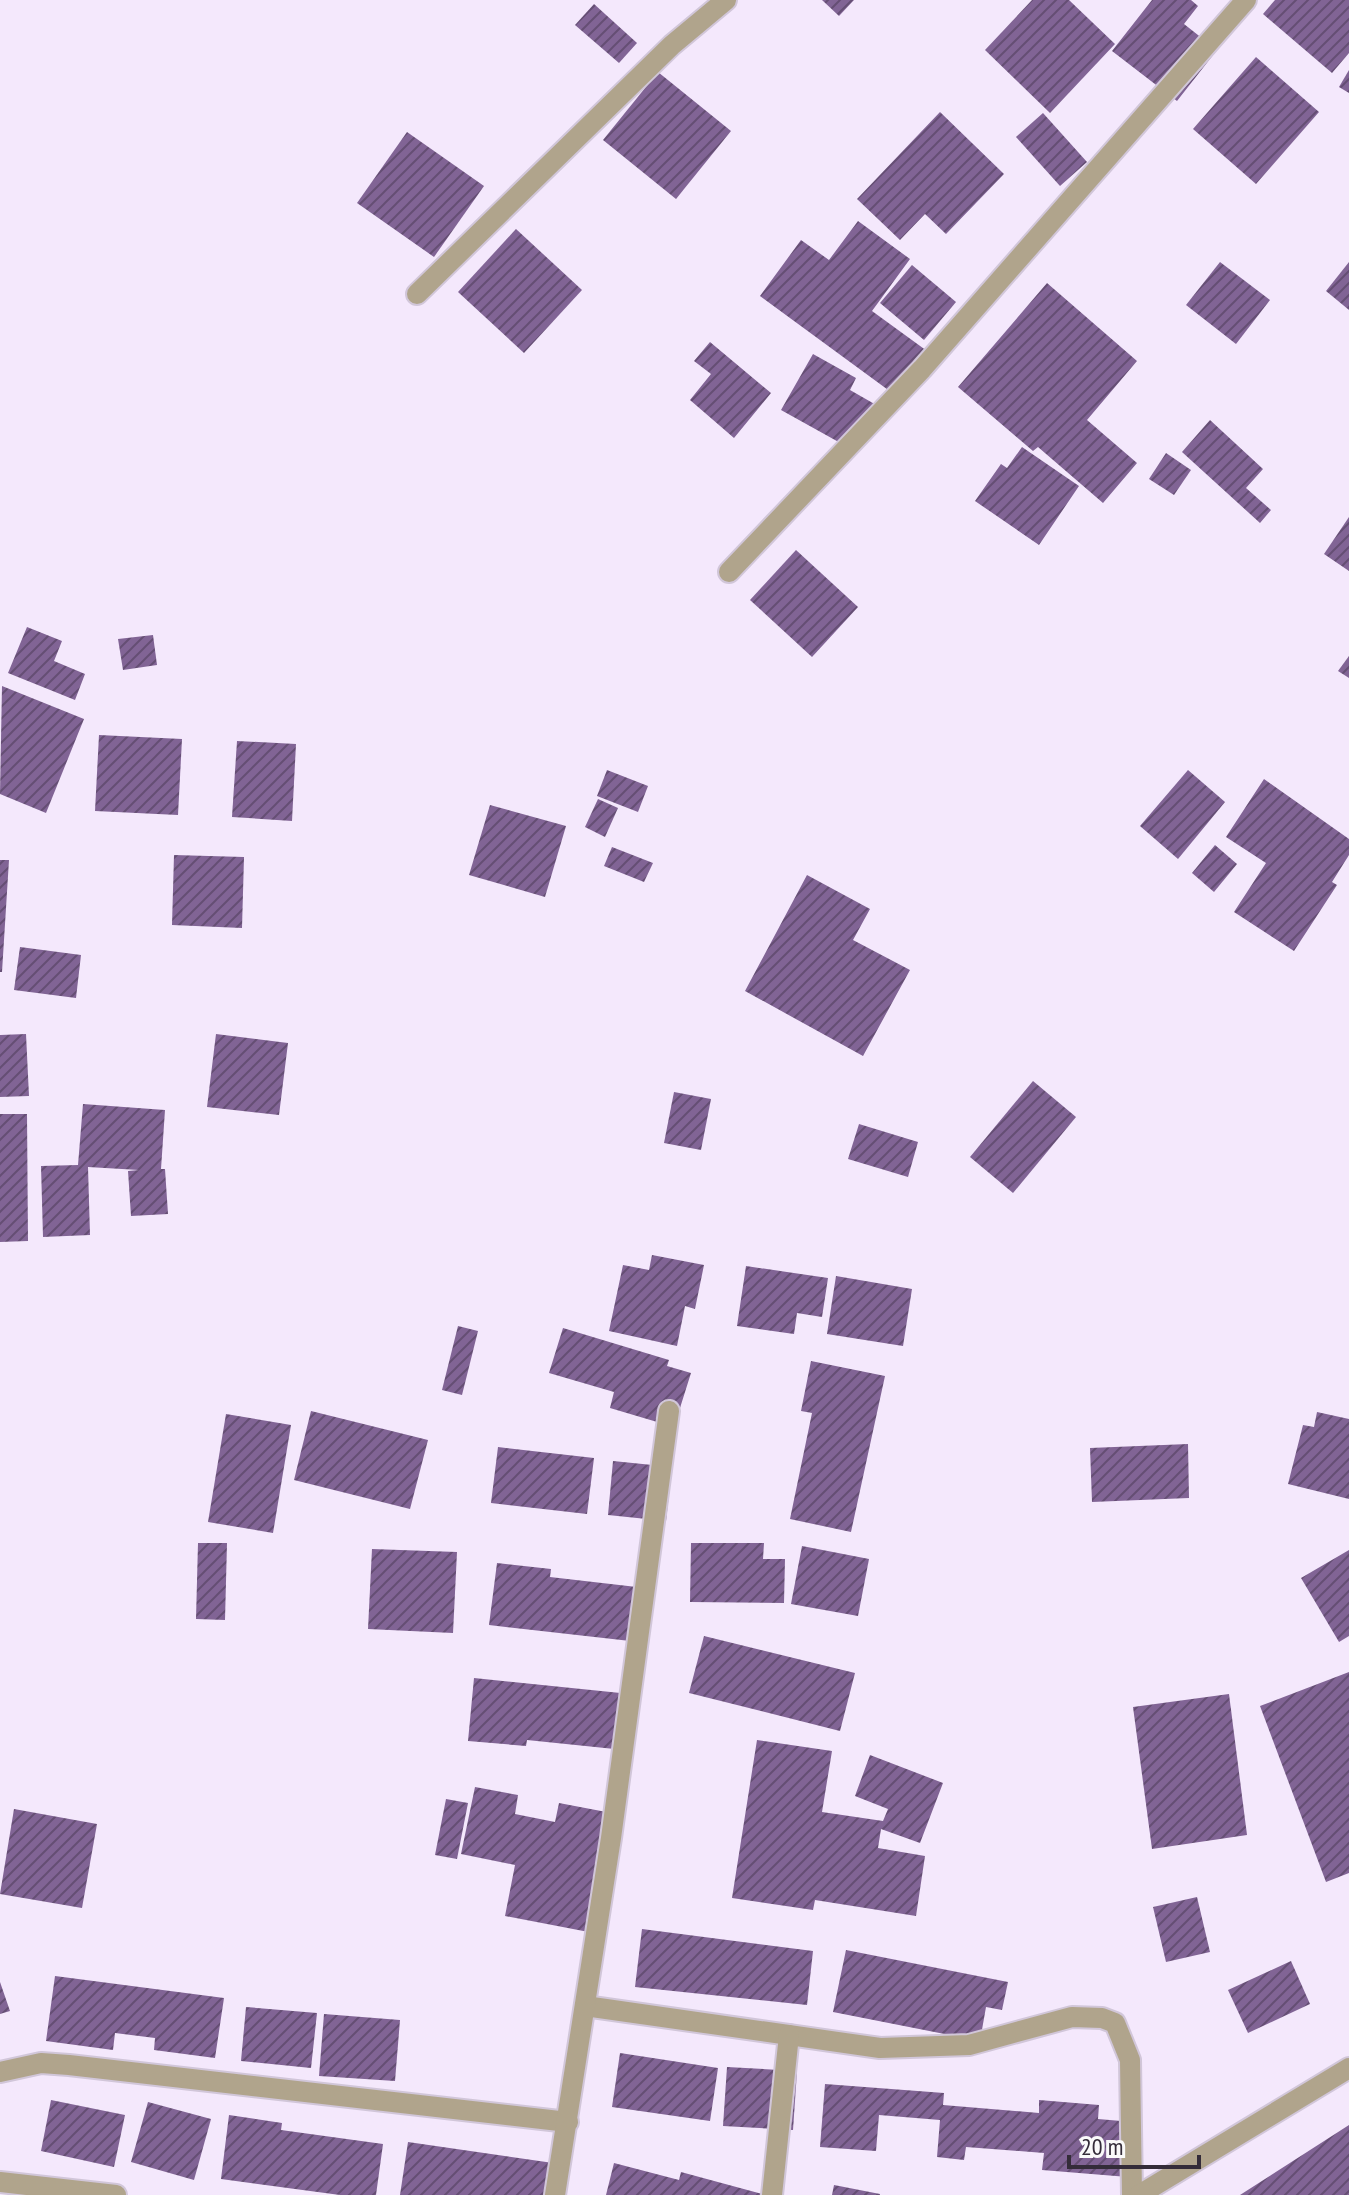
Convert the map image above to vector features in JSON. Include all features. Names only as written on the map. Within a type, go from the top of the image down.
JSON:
[{"type":"street","points":[[417,294],[640,76],[726,0]]},
{"type":"street","points":[[729,572],[922,369],[1246,0]]},
{"type":"street","points":[[555,2195],[585,2006],[669,1411]]},
{"type":"street","points":[[585,2006],[880,2048],[969,2045],[1072,2017],[1102,2018],[1115,2023],[1130,2060],[1132,2195]]},
{"type":"street","points":[[772,2195],[789,2035]]},
{"type":"street","points":[[0,2072],[41,2063],[69,2065],[568,2122]]},
{"type":"street","points":[[1139,2195],[1349,2068]]},
{"type":"street","points":[[0,2182],[116,2195]]},
{"type":"building","points":[[822,0],[854,0],[839,16]]},
{"type":"building","points":[[1032,0],[1069,0],[1115,44],[1050,113],[985,50]]},
{"type":"building","points":[[1152,0],[1191,0],[1198,6],[1184,24],[1217,50],[1177,101],[1112,51]]},
{"type":"building","points":[[1275,0],[1349,0],[1349,53],[1332,73],[1263,14]]},
{"type":"building","points":[[594,4],[637,43],[619,63],[575,25]]},
{"type":"building","points":[[1256,57],[1319,112],[1256,184],[1193,129]]},
{"type":"building","points":[[1349,70],[1349,93],[1339,87]]},
{"type":"building","points":[[658,72],[731,131],[676,199],[603,140]]},
{"type":"building","points":[[940,112],[1004,174],[946,234],[925,214],[900,240],[857,199]]},
{"type":"building","points":[[1043,113],[1087,162],[1060,186],[1016,137]]},
{"type":"building","points":[[407,132],[484,186],[434,257],[357,203]]},
{"type":"building","points":[[858,221],[910,259],[872,311],[927,351],[895,395],[760,296],[801,240],[829,260]]},
{"type":"building","points":[[516,229],[582,290],[524,353],[458,292]]},
{"type":"building","points":[[1220,262],[1270,300],[1236,344],[1186,305]]},
{"type":"building","points":[[1349,262],[1349,310],[1326,291]]},
{"type":"building","points":[[912,265],[956,302],[924,340],[880,303]]},
{"type":"building","points":[[1047,283],[1137,361],[1087,420],[1137,463],[1103,503],[1038,447],[1033,451],[958,387]]},
{"type":"building","points":[[710,342],[771,393],[734,438],[690,400],[711,374],[694,361]]},
{"type":"building","points":[[813,354],[856,378],[850,390],[878,406],[853,450],[781,410]]},
{"type":"building","points":[[1210,420],[1263,469],[1246,488],[1271,510],[1260,523],[1182,452]]},
{"type":"building","points":[[1022,447],[1079,486],[1039,545],[975,501],[1001,464],[1007,468]]},
{"type":"building","points":[[1166,453],[1191,470],[1174,495],[1149,479]]},
{"type":"building","points":[[1349,517],[1349,571],[1324,554]]},
{"type":"building","points":[[796,550],[858,607],[812,657],[750,600]]},
{"type":"building","points":[[27,627],[62,641],[54,661],[85,674],[75,700],[8,673]]},
{"type":"building","points":[[153,635],[157,665],[123,670],[118,639]]},
{"type":"building","points":[[1349,656],[1349,678],[1338,671]]},
{"type":"building","points":[[2,686],[84,719],[46,813],[0,794]]},
{"type":"building","points":[[99,735],[182,739],[178,815],[95,811]]},
{"type":"building","points":[[237,741],[296,744],[292,821],[232,817]]},
{"type":"building","points":[[607,770],[648,786],[638,812],[597,796]]},
{"type":"building","points":[[1188,770],[1225,802],[1178,859],[1140,826]]},
{"type":"building","points":[[1264,779],[1349,839],[1349,855],[1332,882],[1337,885],[1294,951],[1234,912],[1266,863],[1226,837]]},
{"type":"building","points":[[598,799],[618,808],[605,837],[585,827]]},
{"type":"building","points":[[490,805],[566,826],[545,897],[469,875]]},
{"type":"building","points":[[1215,845],[1237,864],[1214,892],[1192,873]]},
{"type":"building","points":[[612,847],[653,863],[644,882],[604,866]]},
{"type":"building","points":[[174,855],[244,857],[242,928],[172,925]]},
{"type":"building","points":[[0,860],[9,860],[2,972],[0,972]]},
{"type":"building","points":[[807,875],[870,909],[853,940],[910,970],[863,1056],[745,991]]},
{"type":"building","points":[[20,947],[81,955],[76,998],[14,990]]},
{"type":"building","points":[[26,1034],[29,1096],[0,1097],[0,1035]]},
{"type":"building","points":[[216,1034],[288,1043],[279,1115],[207,1107]]},
{"type":"building","points":[[1033,1081],[1076,1117],[1013,1193],[970,1157]]},
{"type":"building","points":[[674,1092],[711,1099],[701,1150],[664,1143]]},
{"type":"building","points":[[83,1104],[165,1110],[161,1169],[165,1169],[168,1214],[131,1216],[128,1171],[139,1170],[88,1167],[90,1235],[43,1237],[41,1166],[78,1165]]},
{"type":"building","points":[[0,1114],[27,1114],[28,1241],[0,1242]]},
{"type":"building","points":[[859,1124],[918,1142],[908,1177],[848,1159]]},
{"type":"building","points":[[652,1255],[704,1265],[695,1309],[685,1306],[677,1346],[609,1331],[623,1265],[649,1270]]},
{"type":"building","points":[[746,1266],[828,1278],[822,1317],[797,1313],[794,1334],[737,1326]]},
{"type":"building","points":[[836,1276],[912,1289],[903,1346],[827,1334]]},
{"type":"building","points":[[458,1326],[478,1331],[462,1395],[442,1390]]},
{"type":"building","points":[[563,1328],[669,1360],[667,1366],[691,1373],[674,1427],[610,1408],[614,1392],[549,1373]]},
{"type":"building","points":[[811,1361],[885,1376],[851,1532],[790,1519],[812,1413],[801,1411]]},
{"type":"building","points":[[311,1411],[428,1440],[410,1509],[294,1480]]},
{"type":"building","points":[[1317,1412],[1349,1419],[1349,1499],[1288,1484],[1303,1425],[1314,1427]]},
{"type":"building","points":[[226,1414],[291,1425],[273,1533],[208,1522]]},
{"type":"building","points":[[1188,1444],[1189,1498],[1092,1502],[1090,1448]]},
{"type":"building","points":[[498,1447],[594,1458],[587,1514],[491,1503]]},
{"type":"building","points":[[613,1461],[672,1467],[666,1521],[608,1515]]},
{"type":"building","points":[[198,1543],[227,1543],[225,1620],[196,1619]]},
{"type":"building","points":[[691,1543],[764,1543],[763,1559],[785,1559],[784,1603],[690,1602]]},
{"type":"building","points":[[802,1546],[869,1559],[858,1616],[791,1604]]},
{"type":"building","points":[[372,1549],[457,1552],[453,1633],[368,1629]]},
{"type":"building","points":[[1349,1550],[1349,1636],[1339,1642],[1301,1578]]},
{"type":"building","points":[[497,1563],[551,1569],[550,1577],[654,1589],[648,1643],[489,1625]]},
{"type":"building","points":[[704,1636],[855,1673],[840,1731],[689,1693]]},
{"type":"building","points":[[1349,1672],[1349,1873],[1326,1882],[1260,1706]]},
{"type":"building","points":[[474,1678],[640,1695],[634,1751],[527,1740],[526,1746],[468,1741]]},
{"type":"building","points":[[1229,1694],[1247,1835],[1152,1849],[1133,1707]]},
{"type":"building","points":[[757,1740],[832,1751],[822,1812],[883,1821],[888,1809],[855,1796],[870,1755],[943,1783],[920,1843],[881,1829],[878,1848],[925,1856],[916,1916],[815,1900],[813,1910],[732,1898]]},
{"type":"building","points":[[475,1787],[518,1795],[515,1814],[555,1822],[559,1803],[622,1815],[599,1934],[505,1916],[515,1865],[461,1854]]},
{"type":"building","points":[[446,1799],[468,1803],[457,1859],[435,1855]]},
{"type":"building","points":[[14,1809],[97,1824],[82,1908],[0,1894]]},
{"type":"building","points":[[1197,1897],[1210,1952],[1166,1962],[1153,1907]]},
{"type":"building","points":[[642,1929],[813,1951],[807,2005],[635,1987]]},
{"type":"building","points":[[846,1950],[1008,1982],[1002,2010],[986,2007],[980,2041],[833,2012]]},
{"type":"building","points":[[1291,1961],[1310,2004],[1248,2033],[1228,1990]]},
{"type":"building","points":[[55,1976],[224,1998],[215,2058],[154,2050],[155,2038],[115,2033],[113,2050],[46,2041]]},
{"type":"building","points":[[0,1982],[10,2011],[0,2014]]},
{"type":"building","points":[[246,2007],[317,2013],[311,2068],[241,2061]]},
{"type":"building","points":[[324,2014],[400,2020],[395,2081],[319,2076]]},
{"type":"building","points":[[620,2053],[718,2068],[710,2121],[612,2107]]},
{"type":"building","points":[[727,2067],[797,2071],[793,2130],[723,2126]]},
{"type":"building","points":[[825,2084],[944,2093],[943,2105],[1039,2113],[1039,2100],[1099,2105],[1098,2119],[1133,2122],[1128,2177],[1042,2170],[1044,2153],[966,2147],[964,2160],[937,2157],[940,2120],[879,2115],[876,2151],[820,2147]]},
{"type":"building","points":[[51,2100],[125,2115],[114,2167],[41,2151]]},
{"type":"building","points":[[148,2102],[211,2119],[194,2180],[131,2162]]},
{"type":"building","points":[[229,2115],[282,2123],[281,2130],[383,2144],[376,2195],[340,2195],[221,2179]]},
{"type":"building","points":[[1349,2125],[1349,2195],[1240,2195]]},
{"type":"building","points":[[408,2142],[560,2164],[555,2195],[400,2195]]},
{"type":"building","points":[[614,2163],[679,2180],[681,2172],[766,2195],[606,2195]]},
{"type":"building","points":[[834,2185],[880,2194],[880,2195],[832,2195]]}]
